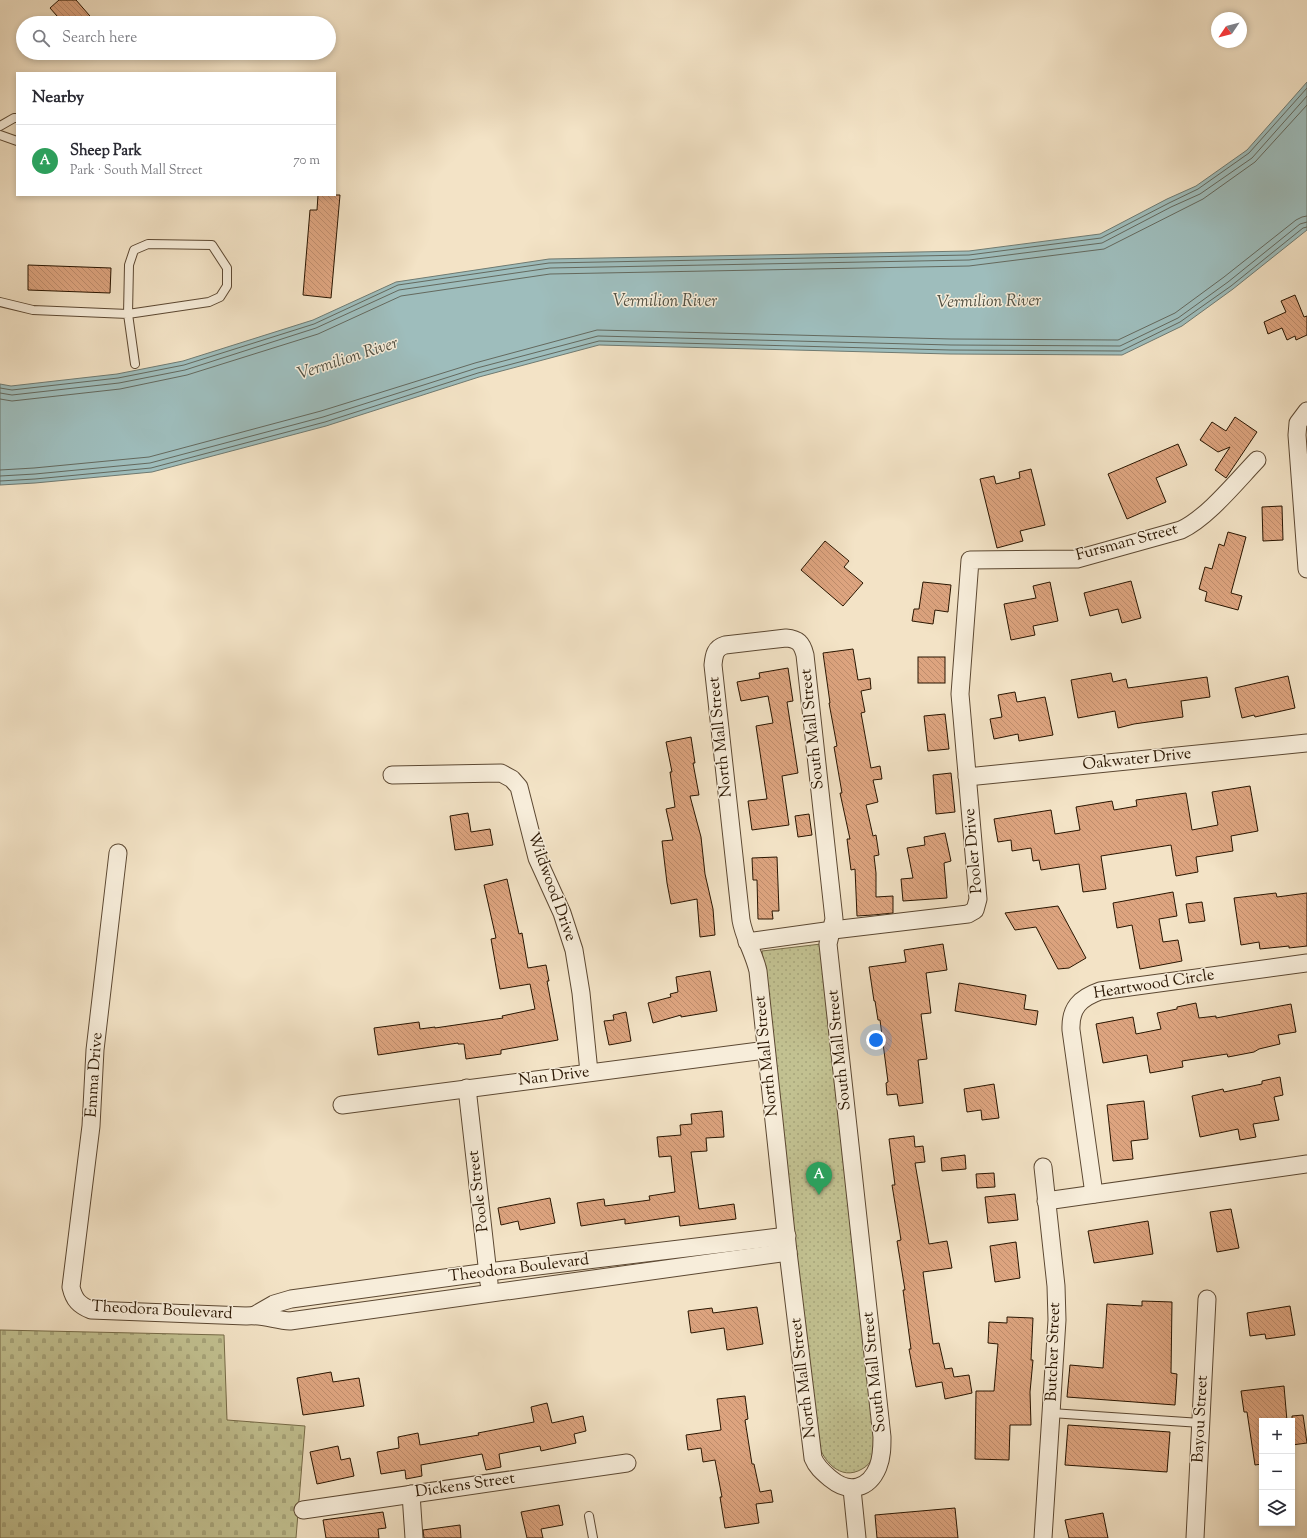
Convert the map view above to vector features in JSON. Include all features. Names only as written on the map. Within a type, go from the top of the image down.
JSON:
[{"type":"street","points":[[1307,411],[1298,423],[1297,434],[1307,569]]},
{"type":"street","name":"Fursman Street","points":[[970,560],[1077,559],[1181,530],[1196,522],[1257,460]]},
{"type":"street","name":"Pooler Drive","points":[[747,942],[832,930],[968,914],[975,910],[978,899],[960,694],[970,560]]},
{"type":"street","name":"South Mall Street","points":[[758,640],[794,638],[803,648],[834,912],[832,930],[828,944],[882,1437],[881,1457],[874,1475],[862,1486],[852,1489]]},
{"type":"street","name":"North Mall Street","points":[[758,640],[720,646],[716,651],[713,665],[743,929],[758,971],[813,1458],[816,1465],[834,1482],[840,1486],[852,1489]]},
{"type":"street","name":"Oakwater Drive","points":[[967,777],[1307,743]]},
{"type":"street","name":"Wildwood Drive","points":[[392,775],[501,773],[512,779],[519,787],[537,858],[562,913],[574,950],[581,993],[589,1072]]},
{"type":"street","name":"Emma Drive","points":[[73,1296],[71,1287],[91,1126],[95,1050],[118,853]]},
{"type":"street","name":"Heartwood Circle","points":[[1094,1194],[1070,1022],[1078,1003],[1088,995],[1100,991],[1307,963]]},
{"type":"street","name":"Nan Drive","points":[[342,1105],[766,1050]]},
{"type":"street","name":"Poole Street","points":[[467,1088],[490,1293]]},
{"type":"street","points":[[1046,1201],[1307,1164]]},
{"type":"street","name":"Butcher Street","points":[[1043,1167],[1056,1286],[1057,1320],[1043,1538]]},
{"type":"street","name":"Theodora Boulevard","points":[[255,1315],[274,1304],[291,1299],[488,1272],[788,1244]]},
{"type":"street","name":"Theodora Boulevard","points":[[73,1296],[75,1300],[83,1307],[91,1310],[239,1316],[255,1315],[275,1320],[290,1321],[490,1293],[788,1244]]},
{"type":"street","name":"Bayou Street","points":[[1195,1538],[1207,1299]]},
{"type":"street","name":"Dickens Street","points":[[303,1510],[627,1463]]},
{"type":"street","points":[[852,1489],[857,1538]]},
{"type":"street","points":[[412,1494],[414,1538]]},
{"type":"lane","points":[[0,126],[16,118]]},
{"type":"lane","points":[[0,134],[16,141]]},
{"type":"lane","points":[[0,302],[33,310],[128,314],[209,302],[220,297],[227,286],[227,268],[212,245],[148,244],[134,250],[129,265],[128,314],[135,364]]},
{"type":"lane","points":[[1051,1413],[1201,1423]]},
{"type":"lane","points":[[589,1516],[593,1538]]},
{"type":"green space","points":[[821,944],[877,1439],[874,1456],[870,1463],[862,1469],[846,1473],[833,1467],[823,1455],[817,1440],[762,951]]},
{"type":"green space","points":[[0,1330],[224,1335],[227,1420],[305,1426],[296,1538],[0,1538]]},
{"type":"water","name":"Vermilion River","points":[[1307,82],[1307,230],[1233,289],[1182,326],[1122,355],[950,354],[599,345],[479,377],[326,426],[152,472],[0,485],[0,384],[11,386],[117,374],[183,361],[313,320],[396,282],[549,259],[969,251],[1100,234],[1167,199],[1196,186],[1247,150]]},
{"type":"building","points":[[59,0],[76,0],[90,16],[57,16],[50,8]]},
{"type":"building","points":[[340,195],[331,298],[303,295],[310,210],[317,210],[318,196]]},
{"type":"building","points":[[28,265],[111,268],[110,293],[28,290]]},
{"type":"building","points":[[1295,295],[1304,317],[1307,316],[1307,335],[1296,340],[1295,336],[1287,340],[1282,328],[1268,334],[1264,322],[1286,312],[1281,301]]},
{"type":"building","points":[[1235,417],[1257,432],[1226,478],[1215,470],[1230,447],[1218,452],[1200,440],[1212,422],[1226,431]]},
{"type":"building","points":[[1178,444],[1187,465],[1156,478],[1166,502],[1127,519],[1108,474]]},
{"type":"building","points":[[1031,469],[1045,525],[1020,531],[1023,541],[997,548],[980,479],[994,476],[996,484],[1020,478],[1019,472]]},
{"type":"building","points":[[1282,506],[1283,540],[1263,541],[1262,507]]},
{"type":"building","points":[[1228,532],[1246,537],[1231,593],[1242,596],[1238,610],[1205,601],[1207,592],[1199,589],[1205,567],[1212,569],[1219,544],[1224,546]]},
{"type":"building","points":[[825,541],[849,561],[844,567],[863,583],[843,606],[801,570]]},
{"type":"building","points":[[1131,581],[1141,618],[1122,623],[1118,609],[1090,616],[1084,593]]},
{"type":"building","points":[[923,582],[951,585],[948,612],[935,610],[933,624],[912,621],[914,609],[919,609]]},
{"type":"building","points":[[1050,582],[1058,621],[1033,626],[1035,635],[1011,640],[1004,604],[1036,598],[1033,586]]},
{"type":"building","points":[[853,649],[858,680],[870,678],[871,689],[861,691],[865,712],[861,713],[871,768],[880,766],[882,779],[873,780],[878,802],[866,805],[873,836],[876,835],[879,855],[874,856],[876,897],[893,896],[893,913],[857,916],[855,869],[851,870],[847,839],[850,839],[840,793],[842,793],[834,747],[837,746],[829,703],[823,653]]},
{"type":"building","points":[[918,657],[945,657],[945,683],[918,683]]},
{"type":"building","points":[[788,668],[793,701],[787,702],[798,773],[782,776],[789,825],[752,830],[748,801],[767,799],[756,726],[773,723],[768,696],[741,701],[737,682],[760,678],[759,673]]},
{"type":"building","points":[[1111,673],[1113,682],[1126,679],[1128,688],[1207,677],[1210,697],[1181,701],[1183,717],[1134,724],[1118,728],[1115,711],[1078,718],[1071,680]]},
{"type":"building","points":[[1288,676],[1295,708],[1255,717],[1254,715],[1242,718],[1235,688]]},
{"type":"building","points":[[1015,692],[1017,702],[1045,697],[1053,735],[1019,741],[1018,734],[994,739],[990,719],[1002,717],[998,695]]},
{"type":"building","points":[[945,714],[949,749],[928,751],[924,716]]},
{"type":"building","points":[[691,737],[695,763],[693,763],[699,795],[690,796],[701,837],[705,874],[713,909],[715,935],[700,937],[697,899],[671,904],[662,841],[673,840],[666,809],[675,807],[670,772],[672,772],[666,742]]},
{"type":"building","points":[[951,773],[955,812],[936,814],[933,775]]},
{"type":"building","points":[[1250,786],[1258,831],[1231,836],[1233,851],[1196,857],[1198,872],[1176,876],[1171,845],[1101,856],[1106,889],[1083,892],[1079,864],[1041,870],[1039,860],[1033,861],[1031,848],[1012,851],[1011,840],[998,842],[994,819],[1051,810],[1055,834],[1080,830],[1076,807],[1112,801],[1114,810],[1137,806],[1136,800],[1186,793],[1192,830],[1218,825],[1212,792]]},
{"type":"building","points":[[468,813],[471,832],[490,829],[493,845],[455,850],[450,816]]},
{"type":"building","points":[[809,814],[812,835],[798,837],[795,816]]},
{"type":"building","points":[[945,833],[951,861],[944,863],[947,898],[903,901],[901,879],[913,878],[907,848],[925,845],[924,837]]},
{"type":"building","points":[[777,857],[779,911],[772,911],[773,919],[758,919],[757,880],[753,880],[752,858]]},
{"type":"building","points":[[507,879],[519,934],[522,933],[528,968],[546,965],[549,981],[547,981],[558,1040],[501,1050],[501,1054],[466,1059],[464,1044],[458,1043],[378,1055],[374,1028],[419,1022],[420,1029],[435,1028],[503,1018],[502,1016],[535,1009],[530,984],[500,989],[491,939],[496,938],[484,885]]},
{"type":"building","points":[[1173,892],[1177,916],[1159,919],[1163,942],[1178,940],[1182,961],[1140,969],[1132,925],[1117,928],[1113,903]]},
{"type":"building","points":[[1276,893],[1277,897],[1307,893],[1307,946],[1260,949],[1259,942],[1241,945],[1234,898]]},
{"type":"building","points":[[1202,902],[1205,921],[1189,923],[1186,904]]},
{"type":"building","points":[[1058,906],[1086,958],[1069,968],[1058,969],[1036,927],[1015,930],[1005,913]]},
{"type":"building","points":[[943,944],[947,970],[926,973],[931,1013],[921,1014],[927,1059],[918,1060],[923,1103],[899,1106],[897,1094],[887,1095],[886,1083],[888,1082],[880,1020],[878,1020],[874,1001],[869,967],[906,962],[904,950]]},
{"type":"building","points":[[710,971],[717,1011],[681,1017],[681,1015],[653,1023],[648,1003],[671,997],[670,994],[678,992],[676,977]]},
{"type":"building","points":[[959,983],[1026,995],[1024,1009],[1038,1011],[1036,1025],[955,1011]]},
{"type":"building","points":[[1196,1003],[1199,1018],[1216,1016],[1216,1018],[1291,1004],[1296,1032],[1278,1035],[1280,1044],[1259,1049],[1254,1052],[1228,1057],[1227,1054],[1182,1061],[1183,1067],[1150,1073],[1147,1055],[1103,1063],[1096,1024],[1133,1017],[1136,1034],[1161,1029],[1157,1013]]},
{"type":"building","points":[[626,1012],[631,1041],[609,1045],[604,1021],[614,1020],[613,1015]]},
{"type":"building","points":[[1280,1077],[1283,1095],[1274,1097],[1279,1120],[1253,1124],[1256,1137],[1240,1140],[1238,1129],[1200,1137],[1192,1096],[1223,1089],[1224,1092],[1262,1084],[1262,1081]]},
{"type":"building","points":[[994,1084],[999,1118],[982,1120],[981,1110],[967,1112],[964,1089]]},
{"type":"building","points":[[1144,1101],[1148,1139],[1131,1141],[1133,1159],[1113,1161],[1107,1105]]},
{"type":"building","points":[[722,1111],[724,1137],[706,1138],[707,1151],[691,1152],[699,1209],[734,1204],[736,1219],[680,1226],[679,1216],[625,1224],[625,1219],[581,1226],[577,1203],[604,1199],[605,1206],[650,1200],[649,1196],[675,1192],[671,1156],[659,1157],[657,1137],[681,1135],[680,1125],[692,1124],[691,1114]]},
{"type":"building","points":[[914,1136],[915,1147],[923,1146],[925,1162],[915,1163],[929,1244],[947,1241],[952,1268],[923,1272],[933,1344],[939,1343],[945,1369],[952,1368],[954,1377],[969,1375],[972,1393],[945,1399],[942,1382],[916,1387],[909,1349],[911,1349],[903,1290],[905,1290],[897,1241],[901,1240],[892,1185],[895,1185],[889,1139]]},
{"type":"building","points":[[965,1155],[966,1169],[942,1171],[941,1158]]},
{"type":"building","points":[[994,1173],[995,1187],[977,1188],[976,1174]]},
{"type":"building","points":[[1015,1194],[1018,1220],[988,1223],[985,1197]]},
{"type":"building","points":[[550,1198],[555,1223],[520,1230],[518,1221],[501,1225],[498,1208]]},
{"type":"building","points":[[1231,1209],[1239,1248],[1217,1252],[1210,1212]]},
{"type":"building","points":[[1148,1221],[1153,1254],[1094,1263],[1088,1231]]},
{"type":"building","points":[[1016,1242],[1020,1278],[995,1282],[990,1246]]},
{"type":"building","points":[[1142,1301],[1172,1302],[1171,1373],[1177,1374],[1175,1405],[1067,1397],[1070,1365],[1103,1368],[1107,1304],[1142,1306]]},
{"type":"building","points":[[1290,1306],[1295,1335],[1266,1339],[1265,1334],[1250,1336],[1247,1313]]},
{"type":"building","points":[[757,1307],[763,1344],[727,1350],[724,1328],[691,1333],[688,1311],[712,1308],[713,1313]]},
{"type":"building","points":[[1007,1317],[1033,1318],[1031,1360],[1033,1360],[1030,1392],[1031,1425],[1010,1425],[1009,1460],[975,1459],[976,1391],[994,1391],[998,1344],[988,1343],[989,1322],[1007,1323]]},
{"type":"building","points":[[331,1372],[333,1382],[359,1378],[364,1406],[303,1415],[297,1378]]},
{"type":"building","points":[[1284,1386],[1287,1418],[1259,1418],[1259,1464],[1255,1465],[1247,1412],[1244,1412],[1241,1391]]},
{"type":"building","points":[[745,1396],[748,1419],[745,1420],[752,1464],[754,1464],[760,1492],[771,1490],[773,1502],[756,1504],[759,1523],[725,1528],[720,1497],[722,1497],[715,1460],[703,1462],[701,1448],[688,1450],[686,1435],[721,1430],[717,1399]]},
{"type":"building","points":[[547,1403],[552,1423],[583,1416],[586,1431],[574,1434],[576,1443],[541,1451],[540,1446],[499,1454],[501,1467],[486,1470],[482,1454],[421,1465],[422,1476],[406,1479],[405,1470],[381,1474],[377,1452],[399,1448],[398,1437],[418,1433],[420,1445],[479,1435],[478,1433],[534,1422],[531,1407]]},
{"type":"building","points":[[1303,1415],[1307,1443],[1295,1445],[1295,1418],[1292,1418],[1292,1416]]},
{"type":"building","points":[[1068,1425],[1170,1432],[1167,1472],[1065,1465]]},
{"type":"building","points":[[338,1446],[341,1460],[350,1458],[354,1476],[317,1484],[310,1452]]},
{"type":"building","points":[[559,1505],[563,1525],[541,1529],[543,1538],[527,1538],[521,1512]]},
{"type":"building","points":[[955,1508],[958,1538],[877,1538],[875,1515]]},
{"type":"building","points":[[383,1512],[386,1528],[378,1529],[379,1538],[326,1538],[323,1520]]},
{"type":"building","points":[[1103,1513],[1108,1538],[1069,1538],[1065,1520]]},
{"type":"building","points":[[460,1525],[461,1538],[424,1538],[423,1530]]},
{"type":"place","name":"Sheep Park","points":[[819,1195]]}]
